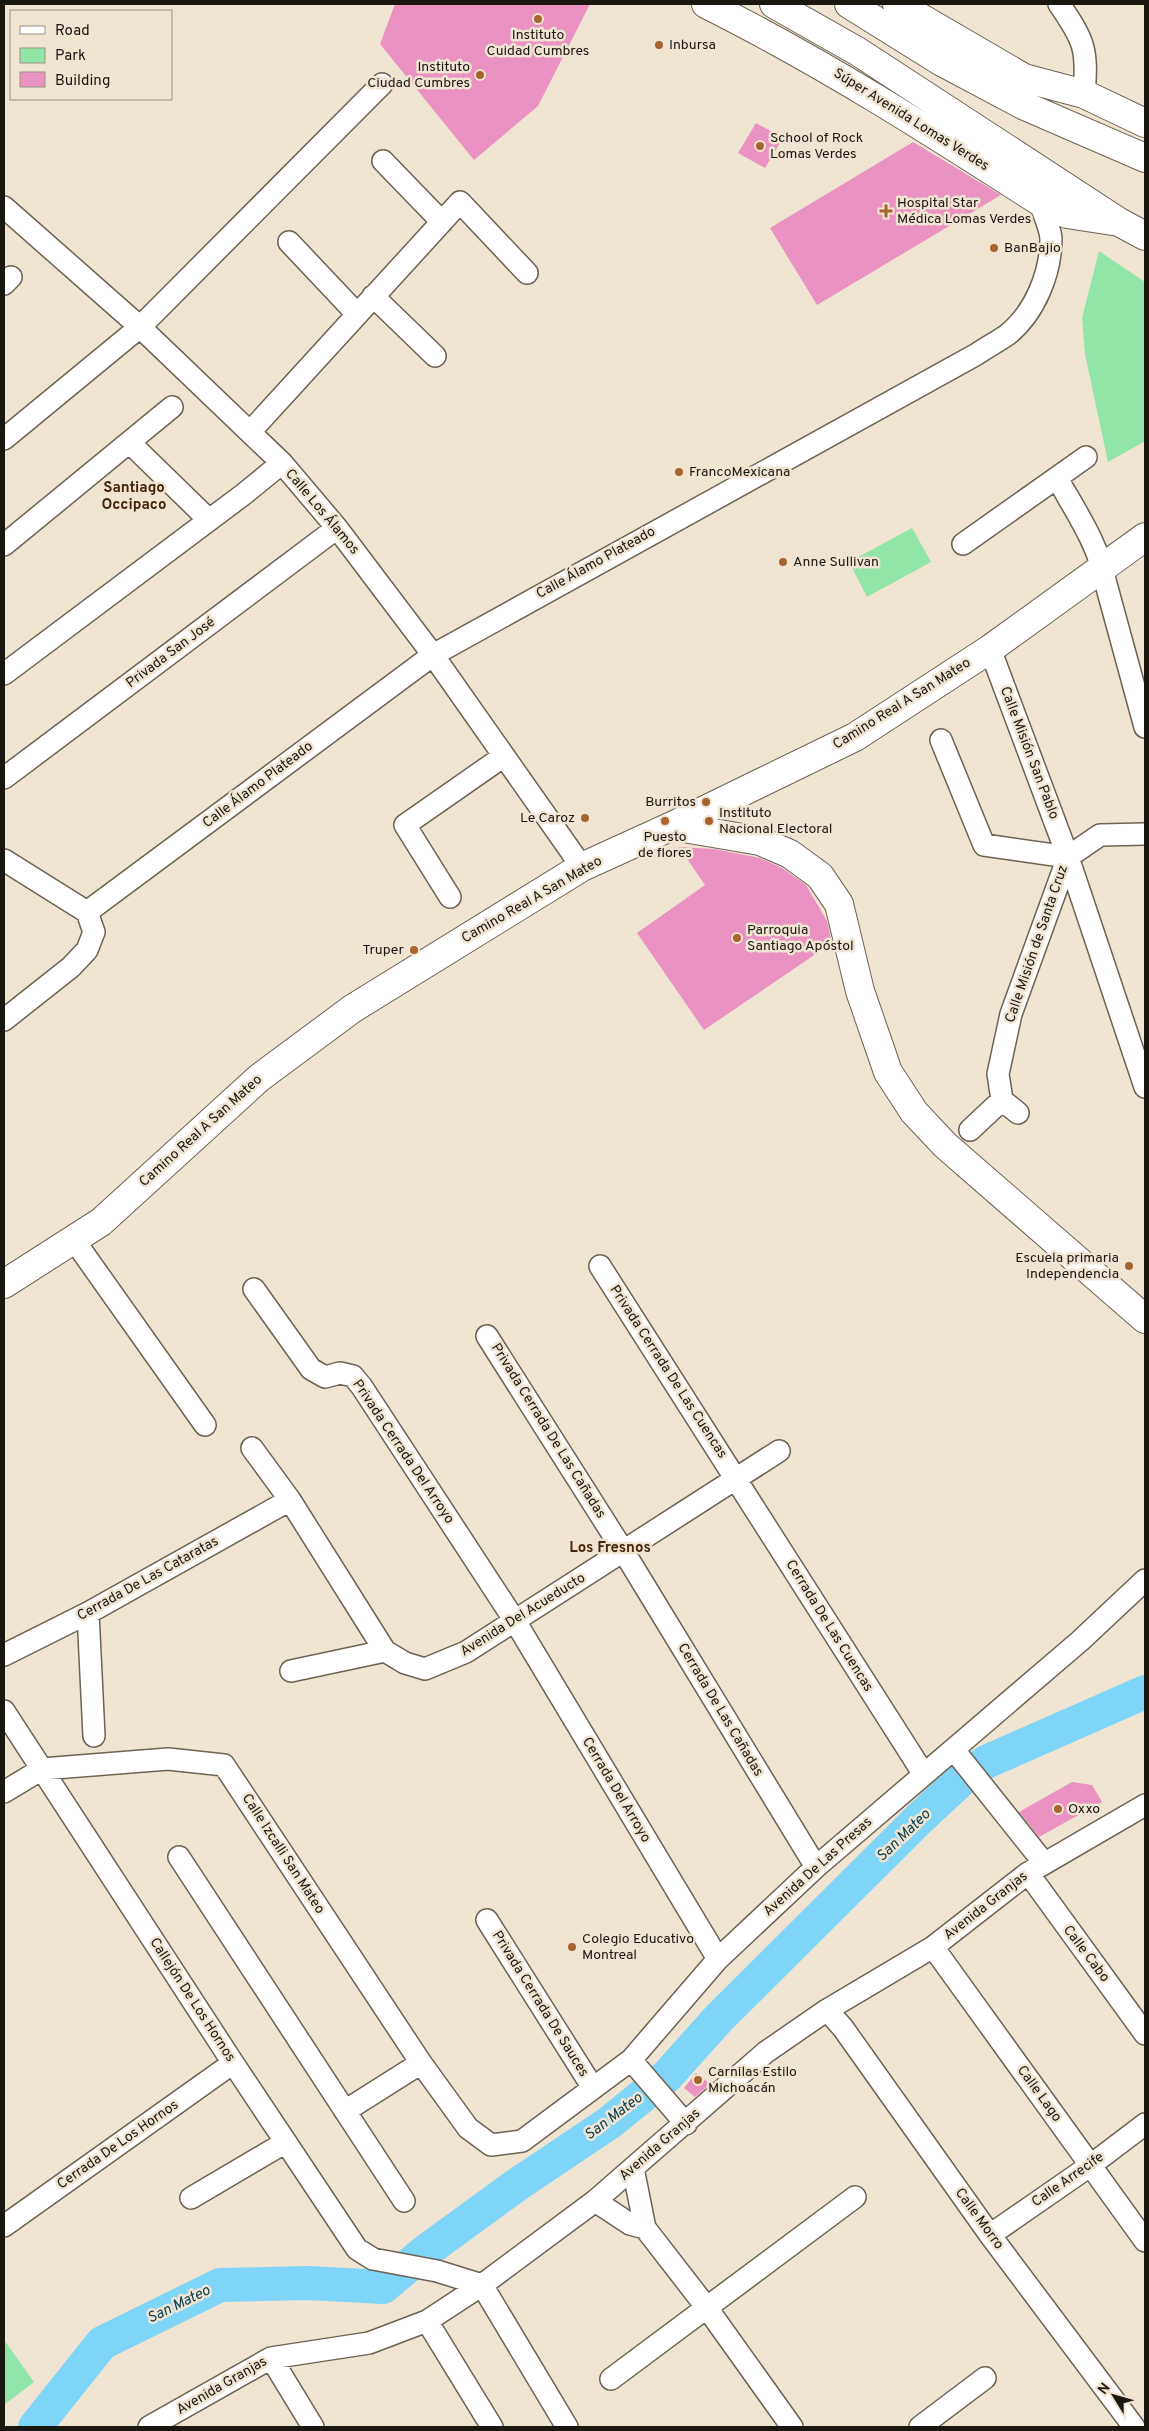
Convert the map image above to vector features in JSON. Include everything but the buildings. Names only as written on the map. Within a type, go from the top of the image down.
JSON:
[{"type":"main road","name":"Súper Avenida Lomas Verdes","points":[[706,4],[884,102],[1040,201],[1067,214],[1119,222]]},
{"type":"main road","name":"Súper Avenida Lomas Verdes","points":[[774,4],[858,51],[1119,222],[1145,236]]},
{"type":"main road","points":[[849,4],[942,62],[1025,106],[1145,158]]},
{"type":"main road","points":[[897,4],[1024,78],[1084,94],[1145,123]]},
{"type":"main road","points":[[1025,106],[1063,102],[1084,94]]},
{"type":"main road","name":"Camino Real A San Mateo","points":[[4,1284],[101,1222],[259,1078],[352,1008],[582,867],[672,826],[855,737],[990,649],[1145,537]]},
{"type":"main road","points":[[672,826],[760,841],[790,854],[820,876],[839,904],[860,991],[888,1072],[914,1112],[945,1145],[1145,1319]]},
{"type":"street","points":[[1059,4],[1079,33],[1085,49],[1087,68],[1084,94]]},
{"type":"street","points":[[4,439],[140,327],[382,84]]},
{"type":"street","points":[[383,162],[442,222]]},
{"type":"street","name":"Calle Álamo Plateado","points":[[87,912],[433,655],[977,354],[1008,334],[1029,312],[1039,293],[1048,267],[1051,237],[1040,201]]},
{"type":"street","points":[[250,432],[460,202],[527,273]]},
{"type":"street","name":"Calle Los Álamos","points":[[4,207],[140,327],[282,463],[337,528],[433,655],[582,867]]},
{"type":"street","points":[[290,242],[357,314]]},
{"type":"street","points":[[373,296],[435,356]]},
{"type":"street","points":[[4,546],[172,407]]},
{"type":"street","points":[[130,443],[208,519]]},
{"type":"street","points":[[963,544],[1086,457]]},
{"type":"street","points":[[4,674],[282,463]]},
{"type":"street","points":[[1057,478],[1096,546],[1103,566],[1106,584],[1145,727]]},
{"type":"street","name":"Privada San José","points":[[4,778],[337,528]]},
{"type":"street","name":"Calle Misión San Pablo","points":[[990,649],[1068,857],[1145,1087]]},
{"type":"street","points":[[942,740],[984,845],[1068,857]]},
{"type":"street","points":[[450,897],[405,825],[504,756]]},
{"type":"street","name":"Calle Misión de Santa Cruz","points":[[970,1130],[1010,1106],[998,1074],[1011,1014],[1068,857],[1100,835],[1145,834]]},
{"type":"street","points":[[4,860],[87,912],[94,932],[87,950],[71,967],[4,1020]]},
{"type":"street","points":[[74,1240],[206,1425]]},
{"type":"street","name":"Privada Cerrada De Las Cuencas","points":[[600,1266],[736,1478]]},
{"type":"street","name":"Privada Cerrada Del Arroyo","points":[[254,1289],[311,1369],[326,1378],[340,1374],[352,1376],[362,1387],[515,1621]]},
{"type":"street","name":"Privada Cerrada De Las Cañadas","points":[[487,1336],[624,1552]]},
{"type":"street","name":"Avenida Del Acueducto","points":[[252,1448],[290,1500],[385,1651],[405,1663],[425,1669],[466,1652],[624,1552],[778,1451]]},
{"type":"street","name":"Cerrada De Las Cuencas","points":[[736,1478],[923,1773]]},
{"type":"street","name":"Cerrada De Las Cataratas","points":[[4,1655],[88,1613],[290,1500]]},
{"type":"street","name":"Cerrada De Las Cañadas","points":[[624,1552],[816,1867]]},
{"type":"street","name":"Avenida De Las Presas","points":[[491,2145],[522,2141],[593,2088],[637,2066],[718,1958],[816,1867],[923,1773],[958,1754],[1145,1580]]},
{"type":"street","points":[[88,1613],[94,1736]]},
{"type":"street","name":"Cerrada Del Arroyo","points":[[515,1621],[718,1958]]},
{"type":"street","points":[[291,1671],[385,1651]]},
{"type":"street","points":[[4,1711],[42,1769],[4,1792]]},
{"type":"street","name":"Calle Cabo","points":[[958,1754],[979,1779],[1145,2034]]},
{"type":"street","name":"Calle Izcalli San Mateo","points":[[42,1769],[168,1759],[224,1765],[421,2063],[468,2128],[491,2145]]},
{"type":"street","name":"Callejón De Los Hornos","points":[[42,1769],[233,2063],[357,2248],[373,2259],[482,2284]]},
{"type":"street","name":"Avenida Granjas","points":[[149,2427],[271,2358],[369,2343],[427,2321],[482,2284],[595,2201],[634,2168],[680,2117],[766,2052],[827,2010],[933,1947],[1036,1868],[1143,1810]]},
{"type":"street","points":[[179,1857],[404,2201]]},
{"type":"street","name":"Privada Cerrada De Sauces","points":[[487,1920],[593,2088]]},
{"type":"street","name":"Calle Lago","points":[[933,1947],[1145,2241]]},
{"type":"street","name":"Calle Morro","points":[[827,2010],[843,2028],[990,2235],[1134,2427]]},
{"type":"street","name":"Cerrada De Los Hornos","points":[[4,2226],[233,2063]]},
{"type":"street","points":[[345,2111],[421,2063]]},
{"type":"street","points":[[637,2066],[680,2117]]},
{"type":"street","name":"Calle Arrecife","points":[[990,2235],[1091,2165],[1145,2124]]},
{"type":"street","points":[[191,2198],[286,2142]]},
{"type":"street","points":[[634,2168],[646,2228],[707,2308],[792,2427]]},
{"type":"street","points":[[611,2379],[855,2197]]},
{"type":"street","points":[[595,2201],[630,2224],[646,2228]]},
{"type":"street","points":[[482,2284],[567,2427]]},
{"type":"street","points":[[427,2321],[492,2427]]},
{"type":"street","points":[[271,2358],[313,2427]]},
{"type":"street","points":[[920,2427],[985,2378]]},
{"type":"green space","points":[[1099,251],[1145,282],[1145,441],[1108,462],[1085,354],[1082,318]]},
{"type":"green space","points":[[912,528],[931,562],[867,597],[849,562]]},
{"type":"green space","points":[[4,2340],[34,2382],[4,2405]]},
{"type":"waterway","name":"San Mateo","points":[[35,2427],[102,2343],[220,2285],[308,2283],[383,2287],[426,2251],[518,2184],[609,2123],[667,2076],[719,2018],[919,1819],[962,1779],[986,1762],[1145,1692]]},
{"type":"place","name":"Instituto Cuidad Cumbres","points":[[538,19]]},
{"type":"place","name":"Inbursa","points":[[659,45]]},
{"type":"place","name":"Instituto Ciudad Cumbres","points":[[480,75]]},
{"type":"place","name":"School of Rock Lomas Verdes","points":[[760,146]]},
{"type":"place","name":"Hospital Star Médica Lomas Verdes","points":[[886,211]]},
{"type":"place","name":"BanBajio","points":[[994,248]]},
{"type":"place","name":"FrancoMexicana","points":[[679,472]]},
{"type":"place","name":"Anne Sullivan","points":[[783,562]]},
{"type":"place","name":"Burritos","points":[[706,802]]},
{"type":"place","name":"Le Caroz","points":[[585,818]]},
{"type":"place","name":"Puesto de flores","points":[[665,821]]},
{"type":"place","name":"Instituto Nacional Electoral","points":[[709,821]]},
{"type":"place","name":"Parroquia Santiago Apóstol","points":[[737,938]]},
{"type":"place","name":"Truper","points":[[414,950]]},
{"type":"place","name":"Escuela primaria Independencia","points":[[1129,1266]]},
{"type":"place","name":"Oxxo","points":[[1058,1809]]},
{"type":"place","name":"Colegio Educativo Montreal","points":[[572,1947]]},
{"type":"place","name":"Carnilas Estilo Michoacán","points":[[698,2080]]},
{"type":"district","name":"Santiago Occipaco","points":[[134,496]]},
{"type":"district","name":"Los Fresnos","points":[[610,1548]]}]
